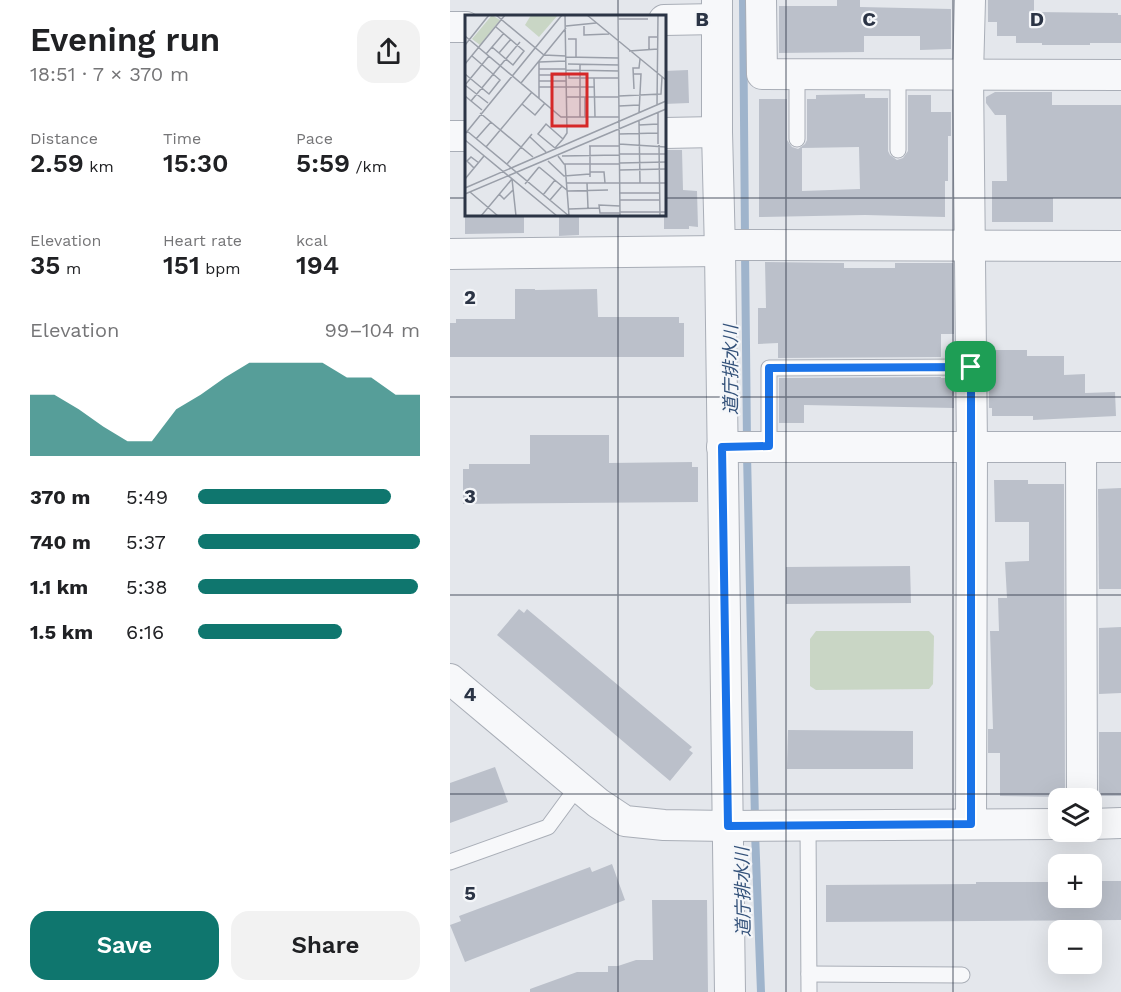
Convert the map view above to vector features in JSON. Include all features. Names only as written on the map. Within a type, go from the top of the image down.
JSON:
[{"type":"street","points":[[761,0],[762,74],[1121,75]]},
{"type":"street","points":[[970,0],[968,74],[972,447],[971,824]]},
{"type":"street","points":[[666,20],[717,9],[717,132],[731,246],[747,446],[733,826],[730,992]]},
{"type":"street","points":[[666,133],[717,132]]},
{"type":"street","points":[[450,254],[731,246],[1121,246]]},
{"type":"street","points":[[747,446],[1121,447]]},
{"type":"street","points":[[1081,447],[1082,788]]},
{"type":"street","points":[[450,679],[598,803],[625,821],[664,825],[733,826],[1048,824]]},
{"type":"street","points":[[1102,824],[1121,823]]},
{"type":"lane","points":[[797,74],[797,139]]},
{"type":"lane","points":[[898,74],[898,150]]},
{"type":"lane","points":[[747,446],[769,368],[971,367]]},
{"type":"lane","points":[[450,862],[548,826],[578,786]]},
{"type":"lane","points":[[808,825],[809,992]]},
{"type":"lane","points":[[809,974],[962,975]]},
{"type":"green space","points":[[816,631],[929,631],[934,636],[933,684],[929,689],[816,690],[810,686],[810,639]]},
{"type":"building","points":[[837,0],[860,0],[860,7],[951,9],[951,49],[920,50],[920,36],[864,36],[864,52],[779,53],[779,6],[837,6]]},
{"type":"building","points":[[988,0],[1034,0],[1034,12],[1118,13],[1121,15],[1121,43],[1042,45],[1042,43],[1016,43],[1016,36],[997,36],[997,22],[988,22]]},
{"type":"building","points":[[688,70],[689,103],[666,104],[666,71]]},
{"type":"building","points":[[995,92],[1052,92],[1052,105],[1121,105],[1121,198],[1053,198],[1053,222],[992,222],[992,181],[1007,181],[1006,115],[995,115],[986,103],[986,97]]},
{"type":"building","points":[[865,94],[865,98],[888,98],[888,151],[897,160],[903,158],[908,151],[908,95],[931,95],[931,112],[951,112],[951,136],[948,136],[948,181],[945,181],[945,217],[865,215],[759,217],[759,99],[787,99],[787,140],[792,147],[798,149],[807,140],[807,99],[816,99],[816,95]],"holes":[[[859,147],[860,189],[802,191],[802,148]]]},
{"type":"building","points":[[666,150],[682,150],[683,190],[697,191],[698,227],[664,229]]},
{"type":"building","points":[[465,216],[524,216],[524,233],[465,234]]},
{"type":"building","points":[[559,216],[579,216],[579,235],[559,236]]},
{"type":"building","points":[[765,262],[844,263],[844,268],[895,268],[895,263],[953,263],[954,334],[941,334],[941,357],[778,358],[778,343],[758,344],[758,308],[766,308]]},
{"type":"building","points":[[515,289],[597,289],[598,317],[679,317],[679,323],[684,323],[684,357],[450,357],[450,323],[456,323],[456,319],[515,319]]},
{"type":"building","points":[[992,350],[1027,350],[1027,356],[1064,356],[1064,375],[1085,374],[1085,393],[1115,392],[1116,416],[1033,420],[1033,416],[992,416],[992,408],[989,408],[989,378],[992,378]]},
{"type":"building","points":[[779,378],[954,378],[954,408],[804,405],[804,423],[779,423]]},
{"type":"building","points":[[530,435],[609,435],[609,463],[692,462],[692,467],[698,467],[698,502],[463,504],[463,469],[469,469],[469,464],[530,464]]},
{"type":"building","points":[[994,480],[1028,480],[1028,484],[1064,484],[1065,788],[1048,788],[1048,797],[1000,796],[1000,753],[988,753],[988,729],[993,729],[990,631],[999,631],[998,598],[1007,598],[1005,562],[1029,561],[1029,522],[995,522]]},
{"type":"building","points":[[1121,488],[1121,589],[1099,589],[1098,489]]},
{"type":"building","points":[[910,566],[911,603],[786,604],[786,567]]},
{"type":"building","points":[[519,609],[524,613],[527,609],[692,747],[689,750],[693,753],[670,781],[497,635]]},
{"type":"building","points":[[1121,627],[1121,693],[1099,694],[1099,628]]},
{"type":"building","points":[[788,730],[913,731],[913,769],[787,769]]},
{"type":"building","points":[[1099,732],[1121,732],[1121,796],[1102,796],[1102,788],[1099,788]]},
{"type":"building","points":[[495,767],[508,802],[450,823],[450,783]]},
{"type":"building","points":[[612,864],[625,900],[465,962],[450,925],[461,921],[459,916],[590,867],[592,872]]},
{"type":"building","points":[[1102,881],[1121,881],[1121,920],[826,922],[826,885],[976,884],[976,882],[1048,882],[1048,908],[1102,908]]},
{"type":"building","points":[[652,900],[707,900],[708,992],[530,992],[530,989],[577,972],[608,972],[608,966],[618,966],[636,960],[653,960]]},
{"type":"waterway","name":"道庁排水川","points":[[743,0],[745,238]]},
{"type":"waterway","name":"道庁排水川","points":[[745,250],[747,442]]},
{"type":"waterway","name":"道庁排水川","points":[[747,454],[755,820]]},
{"type":"waterway","name":"道庁排水川","points":[[755,832],[761,992]]},
{"type":"route","points":[[971,367],[971,824],[728,826],[722,447],[769,446],[769,368],[971,367]]}]
